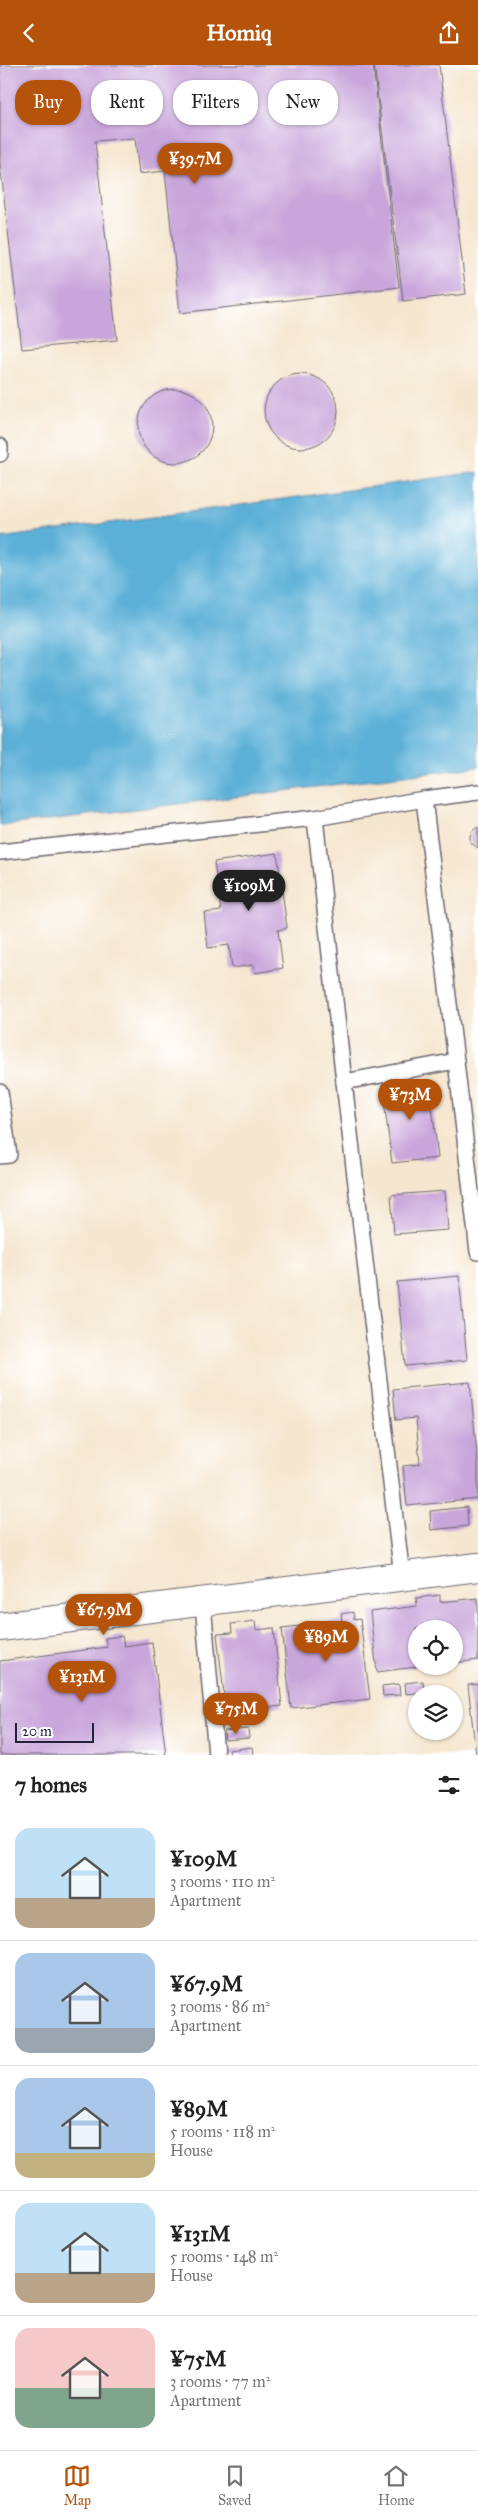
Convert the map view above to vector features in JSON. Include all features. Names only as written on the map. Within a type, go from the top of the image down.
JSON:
[{"type":"street","points":[[0,1627],[478,1567]]},
{"type":"lane","points":[[0,447],[0,454]]},
{"type":"lane","points":[[0,852],[315,818],[424,799],[478,792]]},
{"type":"lane","points":[[424,799],[478,1252]]},
{"type":"lane","points":[[315,818],[402,1577]]},
{"type":"lane","points":[[344,1083],[456,1061]]},
{"type":"lane","points":[[0,1092],[9,1155],[0,1156]]},
{"type":"lane","points":[[203,1603],[216,1755]]},
{"type":"water","points":[[478,472],[478,767],[0,826],[0,538]]},
{"type":"building","points":[[0,65],[373,65],[399,287],[180,313],[165,171],[139,174],[135,138],[95,141],[117,340],[22,349],[0,163]]},
{"type":"building","points":[[374,65],[439,65],[466,294],[403,301]]},
{"type":"building","points":[[301,374],[322,380],[332,390],[338,411],[332,432],[322,442],[301,448],[280,442],[270,432],[264,411],[270,390],[280,380]]},
{"type":"building","points":[[175,389],[196,395],[206,405],[212,426],[206,447],[196,457],[175,463],[154,457],[144,447],[138,426],[144,405],[154,395]]},
{"type":"building","points":[[478,827],[478,848],[470,842],[470,836],[472,831]]},
{"type":"building","points":[[277,853],[287,928],[278,930],[283,968],[255,973],[254,965],[232,968],[229,945],[208,948],[204,913],[221,911],[214,862]]},
{"type":"building","points":[[429,1080],[438,1158],[392,1163],[382,1085]]},
{"type":"building","points":[[445,1191],[448,1230],[394,1234],[391,1195]]},
{"type":"building","points":[[459,1276],[467,1360],[405,1366],[397,1282]]},
{"type":"building","points":[[470,1382],[478,1466],[478,1499],[407,1506],[403,1466],[420,1464],[416,1418],[396,1420],[393,1389]]},
{"type":"building","points":[[467,1507],[468,1526],[431,1530],[430,1511]]},
{"type":"building","points":[[440,1595],[440,1602],[478,1598],[478,1660],[463,1662],[463,1620],[408,1620],[408,1668],[377,1672],[370,1612],[417,1606],[416,1598]]},
{"type":"building","points":[[353,1612],[354,1620],[360,1619],[370,1699],[291,1708],[282,1628],[342,1621],[341,1614]]},
{"type":"building","points":[[255,1621],[256,1630],[274,1628],[282,1706],[226,1712],[217,1634],[232,1633],[231,1624]]},
{"type":"building","points":[[122,1636],[124,1646],[152,1642],[166,1755],[0,1755],[0,1661],[107,1647],[105,1638]]},
{"type":"building","points":[[423,1681],[423,1685],[408,1685],[408,1694],[406,1694],[405,1683]]},
{"type":"building","points":[[399,1684],[400,1695],[383,1696],[382,1686]]},
{"type":"building","points":[[478,1684],[478,1755],[476,1755],[468,1685]]},
{"type":"building","points":[[248,1729],[249,1738],[225,1740],[224,1731]]},
{"type":"building","points":[[252,1747],[253,1755],[230,1755],[229,1750]]}]
